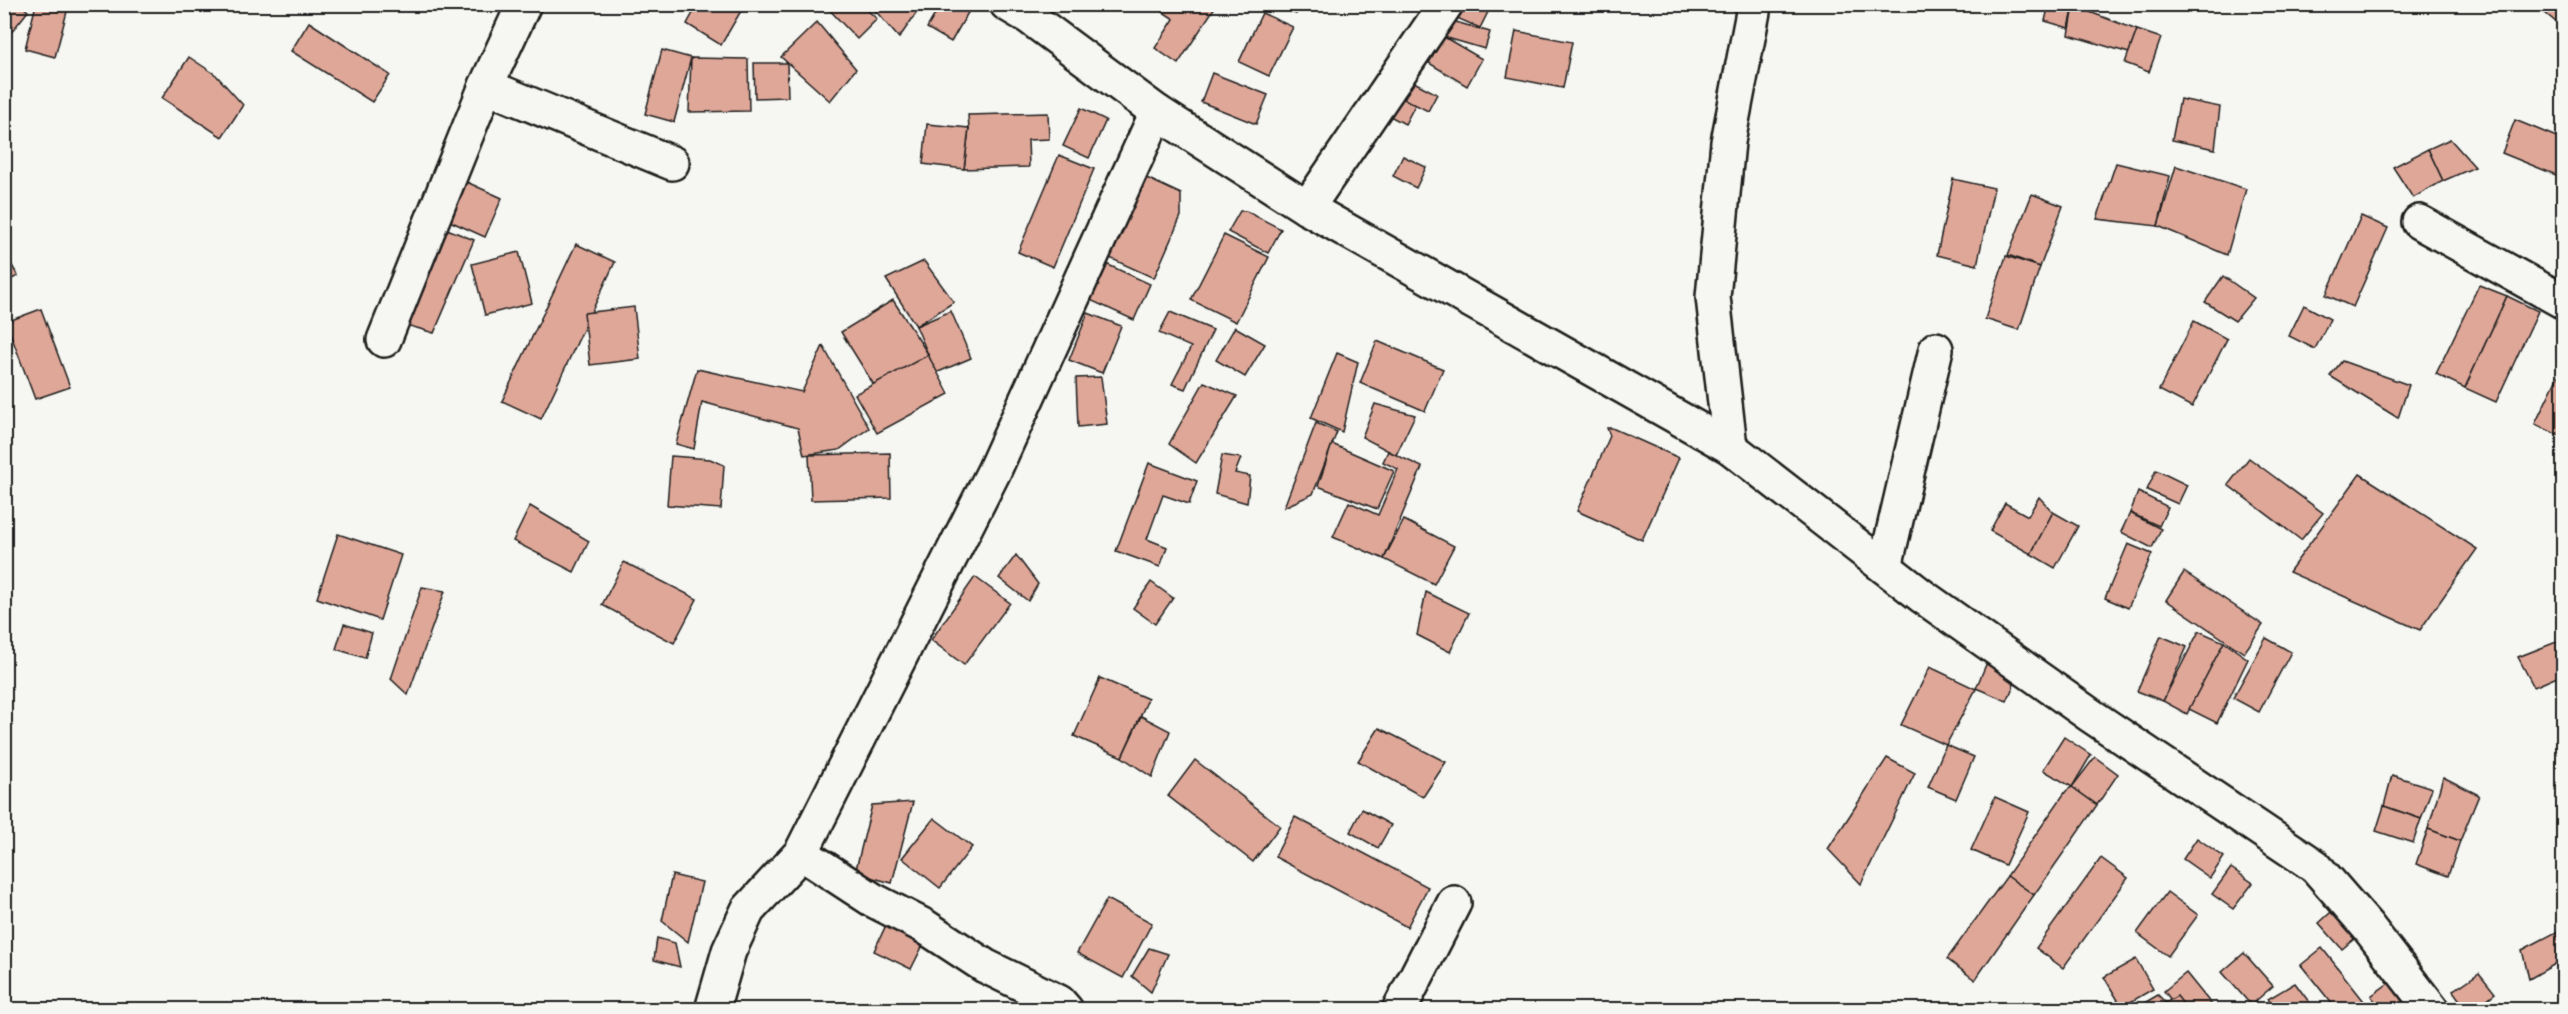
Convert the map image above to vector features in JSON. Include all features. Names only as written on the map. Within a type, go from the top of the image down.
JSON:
[{"type":"street","points":[[384,340],[486,87],[524,4]]},
{"type":"street","points":[[1007,4],[1029,17],[1157,112],[1307,208],[1730,447],[1922,596],[2090,715],[2315,866],[2368,927],[2432,1010]]},
{"type":"street","points":[[1307,208],[1446,4]]},
{"type":"street","points":[[1730,447],[1713,297],[1728,142],[1753,12]]},
{"type":"street","points":[[486,87],[672,164]]},
{"type":"street","points":[[712,1010],[729,951],[748,910],[801,853],[994,471],[1157,112]]},
{"type":"street","points":[[2420,222],[2564,302]]},
{"type":"street","points":[[1886,567],[1936,349]]},
{"type":"street","points":[[801,853],[873,900],[924,926],[985,966],[1059,1002],[1066,1010]]},
{"type":"street","points":[[1399,1010],[1454,903]]},
{"type":"building","points":[[4,4],[20,4],[28,11],[10,34],[4,29]]},
{"type":"building","points":[[36,4],[69,4],[55,57],[25,49]]},
{"type":"building","points":[[698,4],[745,4],[721,45],[687,24]]},
{"type":"building","points":[[824,4],[869,4],[865,8],[877,19],[857,39]]},
{"type":"building","points":[[877,4],[922,5],[899,38],[873,8]]},
{"type":"building","points":[[941,4],[973,4],[951,42],[927,28]]},
{"type":"building","points":[[1163,4],[1217,4],[1178,64],[1155,48],[1174,19],[1160,10]]},
{"type":"building","points":[[1272,4],[1300,4],[1296,14]]},
{"type":"building","points":[[1464,4],[1483,4],[1490,8],[1480,28],[1457,18]]},
{"type":"building","points":[[2049,4],[2074,6],[2069,28],[2045,21]]},
{"type":"building","points":[[2549,4],[2564,4],[2564,29],[2544,12]]},
{"type":"building","points":[[2074,6],[2137,30],[2129,53],[2069,35]]},
{"type":"building","points":[[1262,13],[1293,27],[1269,76],[1239,62]]},
{"type":"building","points":[[1449,20],[1490,32],[1485,49],[1444,37]]},
{"type":"building","points":[[309,22],[390,75],[372,102],[291,51]]},
{"type":"building","points":[[817,22],[856,69],[830,101],[781,57]]},
{"type":"building","points":[[2137,30],[2161,38],[2149,72],[2125,63]]},
{"type":"building","points":[[1516,31],[1572,42],[1563,88],[1507,77]]},
{"type":"building","points":[[1444,37],[1482,59],[1467,86],[1429,63]]},
{"type":"building","points":[[662,50],[691,58],[674,122],[645,114]]},
{"type":"building","points":[[189,57],[216,75],[243,105],[222,137],[162,98]]},
{"type":"building","points":[[691,58],[748,59],[749,111],[689,112]]},
{"type":"building","points":[[754,63],[787,63],[788,97],[755,98]]},
{"type":"building","points":[[1212,73],[1268,95],[1256,124],[1201,102]]},
{"type":"building","points":[[1412,81],[1437,94],[1428,111],[1404,99]]},
{"type":"building","points":[[1397,95],[1415,105],[1405,124],[1386,114]]},
{"type":"building","points":[[2180,99],[2220,107],[2215,149],[2172,140]]},
{"type":"building","points":[[1081,108],[1106,120],[1089,158],[1063,146]]},
{"type":"building","points":[[1048,113],[1049,139],[1028,140],[1029,167],[964,169],[969,128],[968,115]]},
{"type":"building","points":[[2515,120],[2564,140],[2564,170],[2561,177],[2502,153]]},
{"type":"building","points":[[927,124],[969,128],[964,169],[923,164]]},
{"type":"building","points":[[2450,139],[2475,167],[2443,181],[2428,149]]},
{"type":"building","points":[[2428,149],[2443,181],[2413,198],[2393,167]]},
{"type":"building","points":[[1059,155],[1094,169],[1053,267],[1018,252]]},
{"type":"building","points":[[1403,156],[1426,167],[1416,188],[1393,176]]},
{"type":"building","points":[[2116,163],[2170,176],[2158,226],[2097,219]]},
{"type":"building","points":[[2176,166],[2246,189],[2227,255],[2158,226]]},
{"type":"building","points":[[1138,174],[1181,194],[1181,216],[1154,278],[1101,254]]},
{"type":"building","points":[[460,179],[502,198],[485,237],[443,218]]},
{"type":"building","points":[[1953,179],[1994,188],[1977,265],[1937,255]]},
{"type":"building","points":[[2032,194],[2063,206],[2040,267],[2008,255]]},
{"type":"building","points":[[1240,211],[1246,211],[1281,229],[1268,253],[1228,232]]},
{"type":"building","points":[[2361,216],[2388,228],[2353,307],[2326,295]]},
{"type":"building","points":[[442,227],[474,240],[434,333],[403,324]]},
{"type":"building","points":[[1224,235],[1269,257],[1236,322],[1191,300]]},
{"type":"building","points":[[576,244],[615,262],[541,419],[502,401]]},
{"type":"building","points":[[4,252],[18,276],[4,283]]},
{"type":"building","points":[[519,252],[532,303],[485,315],[472,264]]},
{"type":"building","points":[[2006,256],[2040,267],[2019,330],[1985,319]]},
{"type":"building","points":[[924,261],[954,302],[916,326],[886,279]]},
{"type":"building","points":[[1104,263],[1150,284],[1134,320],[1088,299]]},
{"type":"building","points":[[2223,276],[2254,298],[2235,321],[2205,302]]},
{"type":"building","points":[[2479,285],[2507,296],[2465,388],[2436,374]]},
{"type":"building","points":[[2507,296],[2538,311],[2496,402],[2465,388]]},
{"type":"building","points":[[893,300],[930,357],[877,390],[841,332]]},
{"type":"building","points":[[2304,305],[2330,319],[2315,349],[2289,336]]},
{"type":"building","points":[[634,307],[640,359],[590,365],[584,313]]},
{"type":"building","points":[[41,309],[70,387],[35,399],[6,322]]},
{"type":"building","points":[[951,311],[971,358],[936,373],[916,326]]},
{"type":"building","points":[[1170,312],[1213,330],[1185,389],[1172,384],[1191,347],[1159,333]]},
{"type":"building","points":[[1088,313],[1121,326],[1102,373],[1069,360]]},
{"type":"building","points":[[2194,321],[2227,339],[2192,407],[2159,390]]},
{"type":"building","points":[[1235,327],[1265,344],[1245,377],[1216,360]]},
{"type":"building","points":[[1377,341],[1443,369],[1425,411],[1360,383]]},
{"type":"building","points":[[823,346],[869,428],[839,450],[804,455],[798,428],[702,402],[694,449],[676,444],[697,369],[802,392]]},
{"type":"building","points":[[1337,353],[1358,362],[1342,432],[1311,418]]},
{"type":"building","points":[[928,355],[949,394],[877,433],[855,394]]},
{"type":"building","points":[[2342,361],[2409,385],[2398,418],[2330,376]]},
{"type":"building","points":[[2561,370],[2564,371],[2564,438],[2535,424]]},
{"type":"building","points":[[1101,377],[1107,424],[1078,427],[1076,378]]},
{"type":"building","points":[[1204,382],[1237,396],[1196,463],[1169,444]]},
{"type":"building","points":[[1375,404],[1415,415],[1396,455],[1362,437]]},
{"type":"building","points":[[1316,423],[1337,432],[1313,494],[1284,507]]},
{"type":"building","points":[[1607,428],[1612,428],[1679,458],[1642,540],[1577,511],[1610,436]]},
{"type":"building","points":[[1332,444],[1394,471],[1377,509],[1318,486]]},
{"type":"building","points":[[1388,451],[1422,467],[1384,559],[1333,537],[1349,502],[1378,515],[1398,469],[1383,462]]},
{"type":"building","points":[[890,453],[891,498],[811,500],[809,455]]},
{"type":"building","points":[[1222,455],[1241,458],[1235,473],[1250,476],[1247,503],[1215,494]]},
{"type":"building","points":[[671,456],[710,459],[724,465],[721,509],[667,505]]},
{"type":"building","points":[[2249,458],[2323,513],[2301,540],[2228,485]]},
{"type":"building","points":[[1149,463],[1197,481],[1189,504],[1163,495],[1147,539],[1167,547],[1160,567],[1116,551]]},
{"type":"building","points":[[2156,470],[2187,485],[2178,504],[2147,490]]},
{"type":"building","points":[[2360,474],[2477,549],[2420,630],[2289,572]]},
{"type":"building","points":[[2138,492],[2168,507],[2159,526],[2130,513]]},
{"type":"building","points":[[2039,497],[2053,512],[2031,554],[1990,531],[2005,503],[2028,516]]},
{"type":"building","points":[[530,506],[589,541],[574,572],[513,541]]},
{"type":"building","points":[[2053,512],[2078,526],[2055,568],[2031,554]]},
{"type":"building","points":[[2130,513],[2161,529],[2152,548],[2121,532]]},
{"type":"building","points":[[1404,520],[1454,546],[1434,584],[1384,559]]},
{"type":"building","points":[[338,534],[401,555],[380,620],[317,598]]},
{"type":"building","points":[[2128,544],[2152,554],[2128,608],[2105,598]]},
{"type":"building","points":[[1016,555],[1038,584],[1028,601],[999,578]]},
{"type":"building","points":[[624,562],[697,599],[674,643],[602,605]]},
{"type":"building","points":[[2184,572],[2263,625],[2244,653],[2166,600]]},
{"type":"building","points":[[975,577],[1010,603],[964,665],[931,640]]},
{"type":"building","points":[[1151,582],[1173,598],[1155,624],[1133,608]]},
{"type":"building","points":[[422,587],[445,591],[408,695],[391,679]]},
{"type":"building","points":[[1426,592],[1469,613],[1450,652],[1417,635]]},
{"type":"building","points":[[344,624],[372,633],[365,658],[336,649]]},
{"type":"building","points":[[2199,631],[2224,642],[2187,714],[2163,701]]},
{"type":"building","points":[[2161,636],[2187,647],[2163,701],[2137,691]]},
{"type":"building","points":[[2266,638],[2291,652],[2259,712],[2233,698]]},
{"type":"building","points":[[2564,639],[2564,674],[2534,687],[2518,657]]},
{"type":"building","points":[[2224,642],[2248,659],[2217,723],[2189,709]]},
{"type":"building","points":[[1988,660],[2019,673],[2007,701],[1976,688]]},
{"type":"building","points":[[1930,667],[1976,689],[1946,745],[1901,725]]},
{"type":"building","points":[[1100,678],[1148,699],[1122,757],[1074,736]]},
{"type":"building","points":[[1141,716],[1170,731],[1152,777],[1122,757]]},
{"type":"building","points":[[1379,728],[1446,762],[1423,797],[1358,761]]},
{"type":"building","points":[[2064,737],[2091,755],[2072,787],[2043,770]]},
{"type":"building","points":[[1946,745],[1974,757],[1956,799],[1928,787]]},
{"type":"building","points":[[2095,757],[2118,774],[2097,805],[2072,787]]},
{"type":"building","points":[[1887,758],[1915,773],[1861,884],[1828,849]]},
{"type":"building","points":[[1195,760],[1280,826],[1253,862],[1168,796]]},
{"type":"building","points":[[2392,775],[2432,788],[2421,819],[2384,806]]},
{"type":"building","points":[[2443,777],[2479,795],[2460,841],[2428,829]]},
{"type":"building","points":[[2072,787],[2097,805],[2034,895],[2007,876],[2066,791]]},
{"type":"building","points":[[1995,797],[2029,812],[2005,865],[1971,850]]},
{"type":"building","points":[[913,802],[892,883],[855,873],[872,805]]},
{"type":"building","points":[[2384,806],[2421,819],[2413,843],[2376,831]]},
{"type":"building","points":[[1362,809],[1391,825],[1378,848],[1350,832]]},
{"type":"building","points":[[1295,817],[1428,887],[1407,927],[1275,857]]},
{"type":"building","points":[[934,818],[972,847],[940,888],[902,858]]},
{"type":"building","points":[[2428,829],[2460,841],[2448,876],[2416,864]]},
{"type":"building","points":[[2197,838],[2224,857],[2210,878],[2183,859]]},
{"type":"building","points":[[2101,858],[2128,878],[2063,968],[2036,948]]},
{"type":"building","points":[[2231,868],[2253,883],[2233,909],[2212,894]]},
{"type":"building","points":[[672,875],[702,882],[688,942],[662,921]]},
{"type":"building","points":[[2007,876],[2034,895],[1975,980],[1947,959]]},
{"type":"building","points":[[2167,892],[2198,915],[2168,956],[2137,933]]},
{"type":"building","points":[[1107,899],[1152,923],[1123,978],[1077,953]]},
{"type":"building","points":[[2340,904],[2366,929],[2342,949],[2319,923]]},
{"type":"building","points":[[886,925],[924,943],[911,969],[874,951]]},
{"type":"building","points":[[2564,928],[2564,959],[2529,979],[2522,950]]},
{"type":"building","points":[[657,938],[675,943],[680,967],[654,960]]},
{"type":"building","points":[[1149,948],[1168,954],[1151,992],[1132,976]]},
{"type":"building","points":[[2322,948],[2371,1010],[2337,1010],[2301,965]]},
{"type":"building","points":[[2244,953],[2273,986],[2251,1005],[2222,972]]},
{"type":"building","points":[[2136,959],[2153,989],[2122,1007],[2104,977]]},
{"type":"building","points":[[2186,973],[2216,1010],[2179,1010],[2164,991]]},
{"type":"building","points":[[2479,973],[2495,993],[2473,1010],[2467,1010],[2453,991]]},
{"type":"building","points":[[2400,975],[2425,1010],[2382,1010],[2371,996]]},
{"type":"building","points":[[2295,983],[2315,1010],[2275,1010],[2268,999]]},
{"type":"building","points":[[2158,995],[2173,1010],[2132,1010]]},
{"type":"building","points":[[2177,996],[2188,1010],[2160,1010],[2158,1007]]},
{"type":"building","points":[[863,1002],[865,1010],[850,1010],[849,1007]]}]
